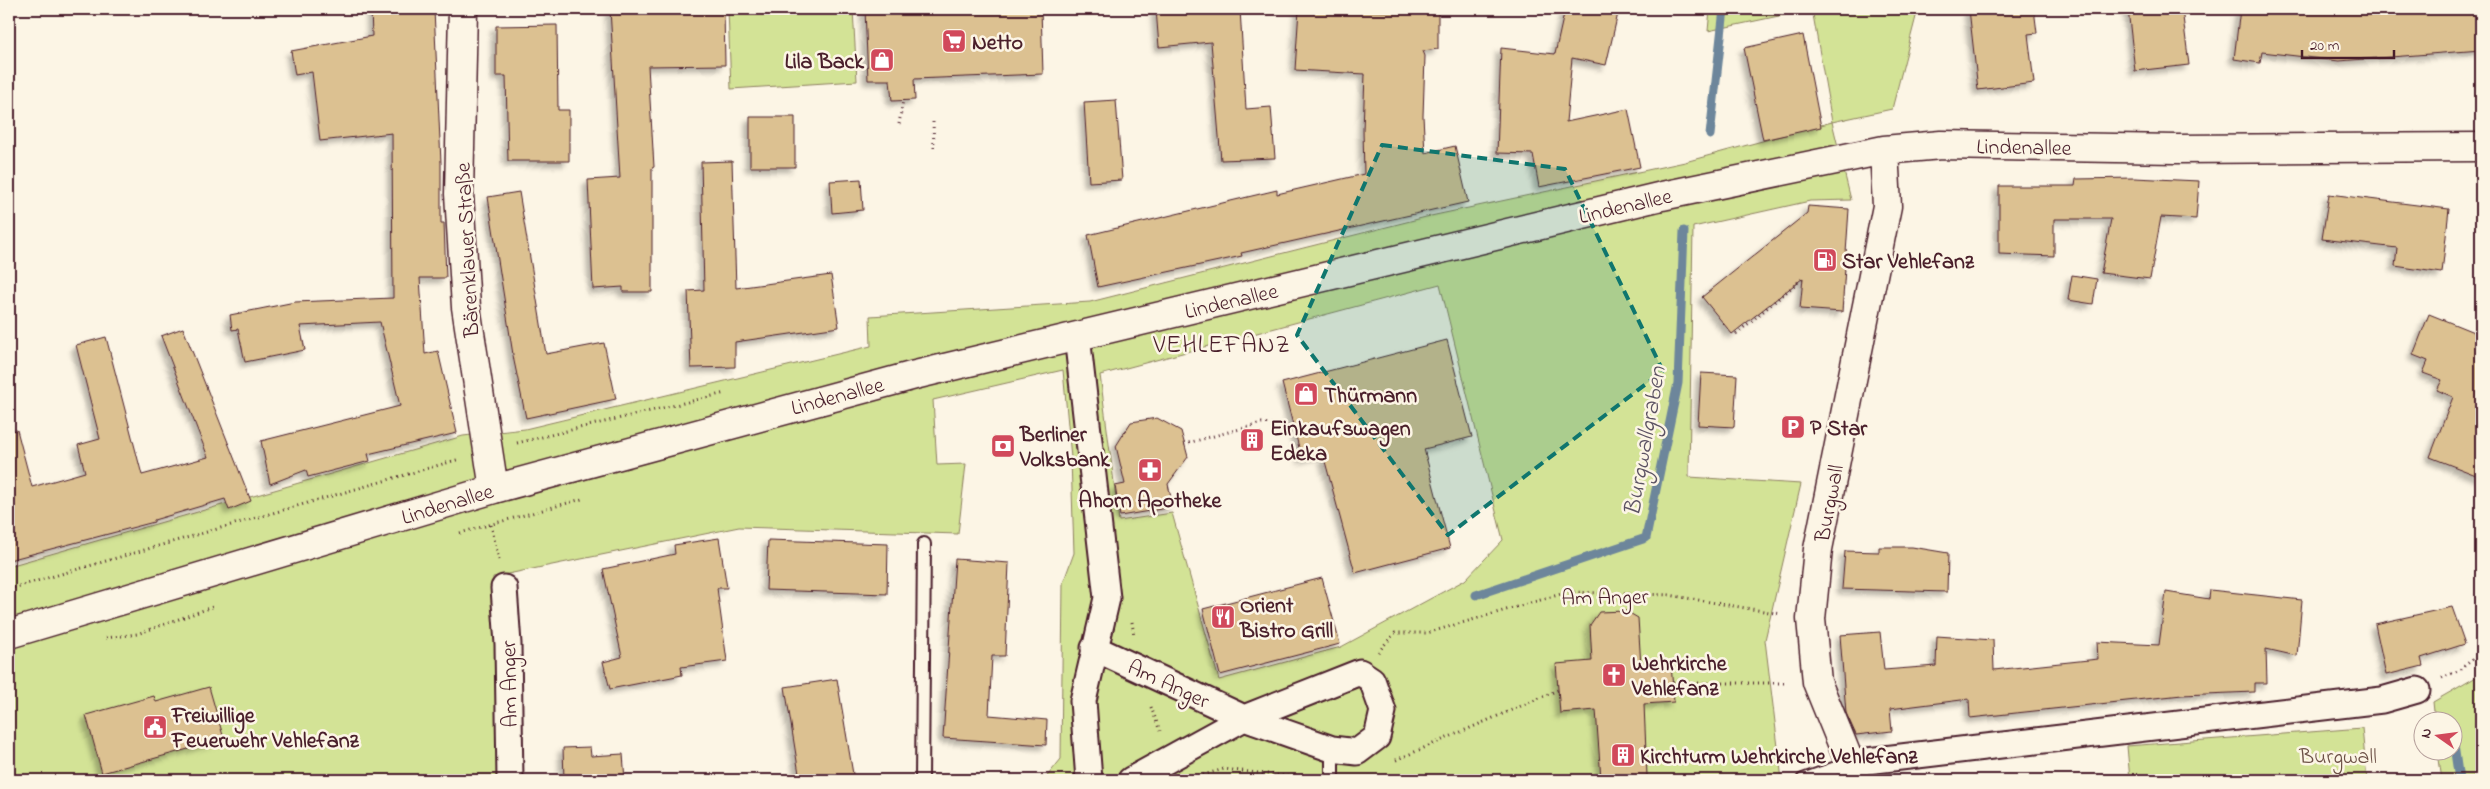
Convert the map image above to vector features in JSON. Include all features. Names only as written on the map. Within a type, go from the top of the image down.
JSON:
[{"type":"main road","name":"Bärenklauer Straße","points":[[464,9],[459,194],[466,307],[494,489]]},
{"type":"main road","name":"Lindenallee","points":[[9,634],[494,489],[786,408],[915,375],[1662,196],[1884,150],[1941,145],[2176,148],[2481,147]]},
{"type":"main road","name":"Burgwall","points":[[1853,772],[1817,682],[1811,619],[1818,549],[1886,206],[1884,150]]},
{"type":"street","points":[[1077,336],[1107,598],[1083,701],[1089,780]]},
{"type":"street","name":"Am Anger","points":[[504,588],[508,644],[510,780]]},
{"type":"street","name":"Am Anger","points":[[1094,648],[1244,718],[1332,749],[1357,752],[1377,737],[1383,711],[1372,680],[1360,672],[1244,718],[1131,780]]},
{"type":"street","points":[[1853,772],[2382,700],[2416,690]]},
{"type":"lane","points":[[922,780],[924,544]]},
{"type":"lane","points":[[1332,749],[1332,780]]},
{"type":"lane","points":[[1803,780],[1853,772]]},
{"type":"path","points":[[899,124],[903,100]]},
{"type":"path","points":[[933,122],[934,148]]},
{"type":"path","points":[[1736,334],[1803,278]]},
{"type":"path","points":[[1184,444],[1262,423],[1293,426]]},
{"type":"path","points":[[454,534],[586,497]]},
{"type":"path","points":[[491,525],[504,588]]},
{"type":"path","name":"Am Anger","points":[[1360,672],[1395,632],[1427,633],[1568,592],[1669,596],[1811,619]]},
{"type":"path","points":[[104,638],[137,634],[222,604]]},
{"type":"path","points":[[2416,690],[2458,672],[2481,653]]},
{"type":"path","points":[[1672,683],[1817,682]]},
{"type":"path","points":[[1388,764],[1558,690]]},
{"type":"path","points":[[1197,777],[1224,768],[1320,780]]},
{"type":"path","points":[[1361,775],[1370,772]]},
{"type":"highlighted area","points":[[1382,145],[1565,169],[1663,371],[1448,535],[1297,335]]},
{"type":"green space","points":[[728,9],[853,9],[857,81],[731,89]]},
{"type":"green space","points":[[1710,9],[1812,9],[1708,31]]},
{"type":"green space","points":[[1812,9],[1918,9],[1892,109],[1832,122]]},
{"type":"green space","points":[[1832,122],[1851,200],[1810,201],[1693,227],[1689,477],[1801,484],[1765,640],[1782,780],[1044,780],[1061,759],[1063,583],[1074,553],[1071,458],[1063,370],[933,400],[937,465],[966,464],[958,534],[739,527],[493,577],[498,780],[9,780],[9,566],[463,436],[525,429],[871,346],[870,316],[1090,302],[1426,217],[1685,162]],"holes":[[[1440,284],[1503,540],[1465,580],[1341,647],[1219,680],[1172,513],[1119,521],[1100,375]]]},
{"type":"green space","points":[[2478,676],[2481,710],[2481,780],[2442,780],[2439,762],[2462,762],[2462,712],[2434,712],[2433,702]]},
{"type":"green space","name":"Burgwall","points":[[2362,728],[2367,780],[2130,780],[2127,746]]},
{"type":"building","points":[[371,9],[434,9],[441,163],[441,223],[444,223],[446,278],[420,278],[425,354],[438,351],[457,433],[368,454],[370,461],[308,477],[306,470],[270,484],[261,441],[400,406],[380,322],[300,326],[305,350],[245,362],[238,329],[232,330],[230,315],[295,302],[393,298],[392,133],[320,141],[312,72],[295,75],[291,51],[372,36]]},
{"type":"building","points":[[610,9],[724,9],[725,65],[648,66],[654,167],[652,168],[652,292],[623,292],[623,287],[593,289],[588,180],[620,178]]},
{"type":"building","name":"Netto","points":[[865,9],[1041,9],[1043,74],[914,79],[915,100],[892,101],[890,80],[868,80]]},
{"type":"building","points":[[1156,9],[1240,9],[1246,109],[1271,107],[1275,158],[1221,160],[1211,42],[1159,47]]},
{"type":"building","points":[[1299,9],[1401,12],[1401,9],[1438,9],[1438,49],[1423,51],[1425,56],[1423,116],[1425,153],[1455,146],[1468,202],[1241,253],[1242,256],[1098,287],[1088,235],[1277,190],[1277,194],[1364,174],[1365,74],[1295,70]]},
{"type":"building","points":[[1565,9],[1619,9],[1606,65],[1572,58],[1566,122],[1628,109],[1640,167],[1539,187],[1533,154],[1497,153],[1501,48],[1555,54]]},
{"type":"building","points":[[1969,9],[2034,9],[2037,33],[2028,34],[2034,83],[1978,90]]},
{"type":"building","points":[[2128,9],[2182,9],[2189,65],[2135,71]]},
{"type":"building","points":[[2240,9],[2425,9],[2425,11],[2481,9],[2481,50],[2339,61],[2262,52],[2260,63],[2234,59]]},
{"type":"building","points":[[557,25],[558,110],[569,110],[569,161],[508,161],[506,76],[496,76],[496,26]]},
{"type":"building","points":[[1803,35],[1821,127],[1763,140],[1744,48]]},
{"type":"building","points":[[1116,100],[1122,180],[1089,182],[1084,102]]},
{"type":"building","points":[[750,117],[795,117],[795,167],[750,167]]},
{"type":"building","points":[[732,161],[736,288],[831,275],[839,327],[735,342],[735,367],[691,368],[688,291],[704,290],[701,162]]},
{"type":"building","points":[[2134,178],[2199,181],[2196,219],[2161,217],[2150,279],[2101,273],[2111,219],[2054,219],[2054,256],[1999,254],[1999,186],[2075,186],[2076,179]]},
{"type":"building","points":[[861,179],[863,210],[832,213],[830,181]]},
{"type":"building","points":[[519,192],[546,354],[604,343],[616,399],[526,418],[514,361],[488,197]]},
{"type":"building","points":[[2329,194],[2449,209],[2442,273],[2395,266],[2397,248],[2322,239]]},
{"type":"building","points":[[1808,206],[1849,209],[1842,312],[1800,309],[1803,278],[1732,334],[1702,297],[1807,213]]},
{"type":"building","points":[[2072,275],[2097,279],[2093,304],[2068,300]]},
{"type":"building","points":[[2429,314],[2481,335],[2481,477],[2430,457],[2453,397],[2437,390],[2442,380],[2423,373],[2428,361],[2413,355]]},
{"type":"building","points":[[183,328],[251,501],[229,510],[225,499],[154,520],[154,522],[9,560],[9,431],[17,430],[32,487],[85,472],[78,445],[100,439],[76,345],[106,337],[142,475],[208,457],[161,336]]},
{"type":"building","points":[[1447,340],[1472,437],[1424,449],[1450,548],[1355,573],[1323,454],[1302,459],[1282,383]]},
{"type":"building","points":[[1701,373],[1737,375],[1734,427],[1698,425]]},
{"type":"building","name":"Ahorn Apotheke","points":[[1157,418],[1181,431],[1188,457],[1168,484],[1173,507],[1120,516],[1115,486],[1125,484],[1116,446],[1131,422]]},
{"type":"building","points":[[719,538],[727,588],[717,588],[727,661],[681,667],[682,675],[610,689],[603,662],[622,657],[603,569],[675,554],[674,545]]},
{"type":"building","points":[[768,540],[888,544],[887,594],[766,590]]},
{"type":"building","points":[[1879,547],[1912,547],[1948,553],[1947,592],[1842,589],[1845,551],[1879,552]]},
{"type":"building","points":[[955,559],[1009,563],[1005,656],[992,656],[989,715],[1047,720],[1046,745],[943,738]]},
{"type":"building","points":[[1322,578],[1340,644],[1220,675],[1203,609]]},
{"type":"building","points":[[2210,590],[2302,600],[2297,656],[2266,649],[2267,683],[2254,683],[2254,692],[2182,695],[1970,718],[1969,699],[1890,709],[1892,731],[1856,735],[1846,713],[1840,635],[1880,632],[1884,670],[1936,666],[1937,636],[1993,640],[1994,670],[2098,659],[2097,642],[2159,645],[2166,592],[2209,599]]},
{"type":"building","points":[[2452,607],[2465,644],[2421,658],[2423,666],[2386,675],[2375,624]]},
{"type":"building","name":"Wehrkirche Vehlefanz","points":[[1626,611],[1638,618],[1641,667],[1671,664],[1674,702],[1644,704],[1647,776],[1601,779],[1596,710],[1560,713],[1556,664],[1592,661],[1590,625],[1599,612]]},
{"type":"building","points":[[837,679],[854,780],[800,780],[785,687]]},
{"type":"building","name":"Freiwillige Feuerwehr Vehlefanz","points":[[209,687],[224,739],[102,773],[86,715],[154,696],[156,702]]},
{"type":"building","points":[[590,747],[591,756],[623,754],[625,780],[564,780],[563,748]]},
{"type":"waterway","name":"Burgwallgraben","points":[[1710,135],[1724,9]]},
{"type":"waterway","name":"Burgwallgraben","points":[[1476,595],[1646,538],[1678,383],[1684,231]]},
{"type":"waterway","name":"Burgwallgraben","points":[[2456,762],[2459,780]]},
{"type":"place","name":"Netto","points":[[954,41]]},
{"type":"place","name":"Lila Back","points":[[882,60]]},
{"type":"place","name":"Star Vehlefanz","points":[[1825,260]]},
{"type":"place","name":"Thürmann","points":[[1306,394]]},
{"type":"place","name":"P Star","points":[[1793,427]]},
{"type":"place","name":"Einkaufswagen Edeka","points":[[1252,440]]},
{"type":"place","name":"Berliner Volksbank","points":[[1003,446]]},
{"type":"place","name":"Ahorn Apotheke","points":[[1150,470]]},
{"type":"place","name":"Orient Bistro Grill","points":[[1223,617]]},
{"type":"place","name":"Wehrkirche Vehlefanz","points":[[1614,675]]},
{"type":"place","name":"Freiwillige Feuerwehr Vehlefanz","points":[[155,727]]},
{"type":"place","name":"Kirchturm Wehrkirche Vehlefanz","points":[[1623,755]]},
{"type":"district","name":"VEHLEFANZ","points":[[1222,343]]}]
